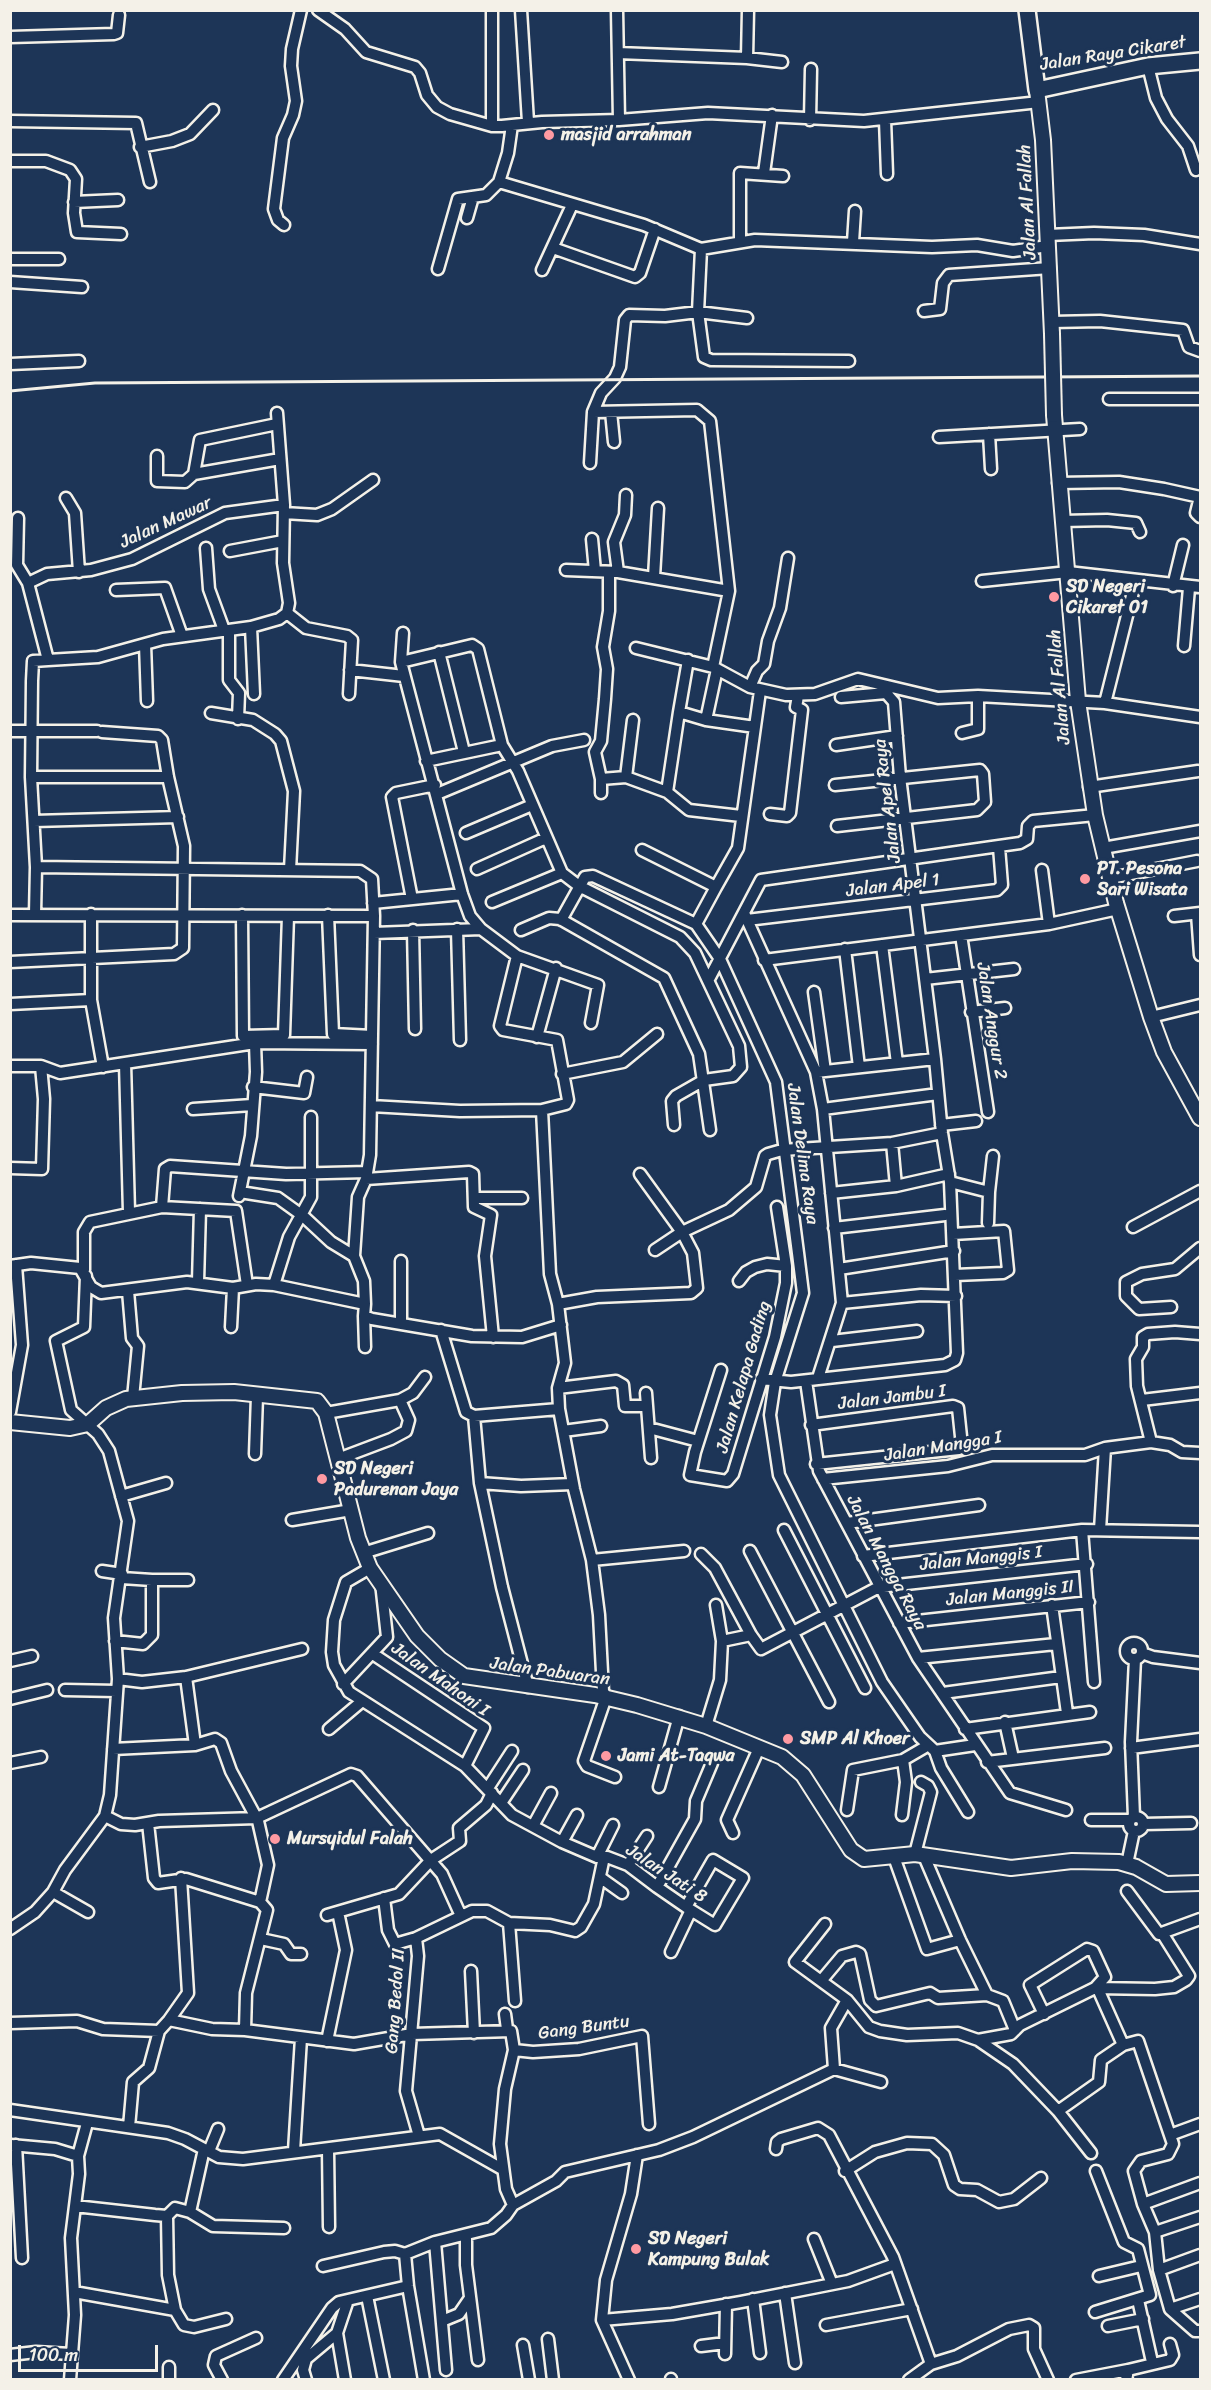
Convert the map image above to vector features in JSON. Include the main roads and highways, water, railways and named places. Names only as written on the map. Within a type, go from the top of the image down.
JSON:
[{"type":"main road","name":"Jalan Raya Cikaret","points":[[1027,10],[1038,96],[1148,66],[1200,61]]},
{"type":"railway","points":[[10,391],[95,383],[1200,376]]},
{"type":"place","name":"masjid arrahman","points":[[549,135]]},
{"type":"place","name":"SD Negeri Cikaret 01","points":[[1054,597]]},
{"type":"place","name":"PT. Pesona Sari Wisata","points":[[1085,879]]},
{"type":"place","name":"SD Negeri Padurenan Jaya","points":[[322,1479]]},
{"type":"place","name":"SMP Al Khoer","points":[[788,1739]]},
{"type":"place","name":"Jami At-Taqwa","points":[[606,1756]]},
{"type":"place","name":"Mursyidul Falah","points":[[275,1839]]},
{"type":"place","name":"SD Negeri Kampung Bulak","points":[[636,2249]]}]
